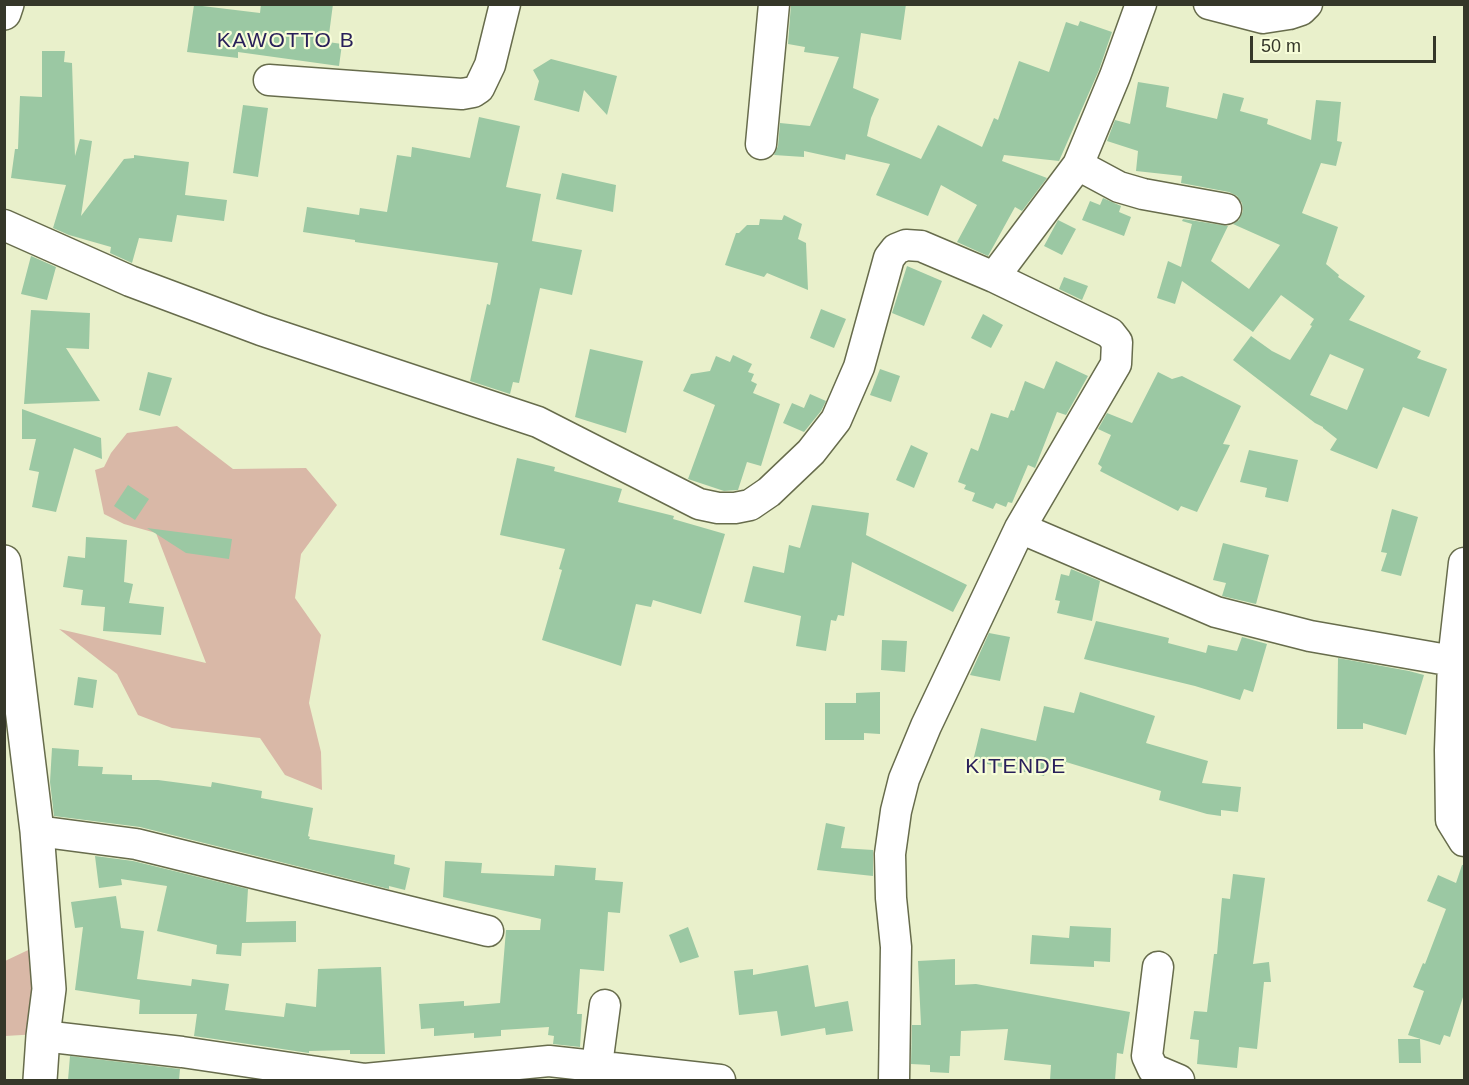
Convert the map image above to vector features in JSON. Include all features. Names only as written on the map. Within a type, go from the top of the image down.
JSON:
[{"type":"street","points":[[4,13],[7,4]]},
{"type":"street","points":[[268,80],[462,94],[473,92],[479,88],[490,65],[505,4]]},
{"type":"street","points":[[761,144],[774,4]]},
{"type":"street","points":[[994,277],[1078,165],[1142,4]]},
{"type":"street","points":[[1209,4],[1263,18],[1289,14],[1301,10],[1307,4]]},
{"type":"street","points":[[1078,165],[1119,187],[1143,194],[1226,209]]},
{"type":"street","points":[[4,225],[130,281],[261,330],[538,422],[699,504],[718,508],[750,505],[769,492],[811,452],[836,420],[859,368],[889,258],[896,249],[906,245],[921,246],[994,277],[1110,333],[1117,342],[1116,364],[1020,528],[926,726],[904,779],[896,812],[890,854],[891,898],[896,947],[894,1080]]},
{"type":"street","points":[[1020,528],[1216,612],[1310,636],[1453,661]]},
{"type":"street","points":[[4,562],[37,831],[50,989],[43,1036],[40,1080]]},
{"type":"street","points":[[1464,563],[1453,661],[1450,750],[1451,820],[1464,841]]},
{"type":"street","points":[[37,831],[136,844],[488,931]]},
{"type":"street","points":[[1158,967],[1147,1056],[1153,1069],[1179,1080]]},
{"type":"street","points":[[597,1065],[605,1005]]},
{"type":"street","points":[[43,1036],[182,1052],[365,1079],[549,1061],[720,1080]]},
{"type":"shaded area","points":[[177,426],[233,469],[306,468],[337,505],[301,554],[295,598],[321,635],[309,703],[321,752],[322,790],[285,775],[260,738],[172,728],[138,715],[117,674],[59,629],[206,663],[156,533],[124,524],[104,514],[95,470],[104,467],[111,453],[127,433]]},
{"type":"shaded area","points":[[43,943],[39,1034],[5,1036],[5,961]]},
{"type":"building","points":[[261,4],[333,4],[328,42],[342,44],[339,66],[238,52],[238,58],[187,52],[194,5],[260,13]]},
{"type":"building","points":[[791,4],[906,4],[901,40],[861,33],[853,88],[879,99],[867,136],[921,159],[938,125],[982,147],[994,118],[998,120],[1019,61],[1049,72],[1066,22],[1078,26],[1080,21],[1112,32],[1099,70],[1059,161],[1004,155],[1002,161],[1047,178],[1022,211],[1015,207],[988,256],[957,242],[977,205],[941,185],[928,216],[876,195],[890,164],[846,154],[845,160],[804,151],[804,157],[774,155],[778,146],[780,123],[810,126],[839,57],[804,52],[805,47],[788,44]]},
{"type":"building","points":[[42,51],[65,51],[64,62],[72,63],[75,156],[80,139],[92,141],[81,216],[124,159],[134,158],[134,155],[189,162],[185,195],[227,200],[224,221],[177,215],[172,242],[139,238],[132,263],[110,253],[111,247],[53,228],[66,185],[11,178],[15,149],[18,149],[20,96],[42,97]]},
{"type":"building","points":[[551,59],[617,76],[607,115],[584,90],[579,112],[534,100],[539,81],[533,70]]},
{"type":"building","points":[[1138,82],[1169,87],[1166,107],[1217,119],[1223,93],[1244,98],[1240,111],[1268,119],[1267,124],[1311,140],[1316,100],[1341,102],[1337,141],[1342,142],[1336,166],[1321,163],[1302,213],[1338,227],[1326,264],[1339,275],[1338,277],[1365,296],[1349,320],[1421,351],[1417,358],[1447,369],[1429,417],[1403,407],[1377,469],[1330,450],[1337,439],[1233,360],[1251,336],[1290,360],[1312,326],[1310,325],[1314,319],[1281,295],[1253,332],[1182,281],[1175,304],[1157,298],[1168,261],[1181,267],[1192,224],[1182,221],[1183,219],[1228,226],[1211,261],[1249,289],[1280,245],[1233,224],[1239,220],[1243,211],[1242,203],[1237,196],[1229,192],[1181,183],[1182,176],[1136,171],[1138,151],[1107,141],[1115,120],[1130,124]],"holes":[[[1330,354],[1364,369],[1347,410],[1310,395]]]},
{"type":"building","points":[[243,105],[268,108],[258,177],[233,173]]},
{"type":"building","points":[[479,117],[520,126],[506,187],[541,194],[532,241],[582,250],[572,295],[540,288],[519,383],[513,382],[510,394],[470,381],[487,304],[490,305],[498,263],[303,232],[307,207],[359,215],[360,208],[387,212],[397,155],[411,157],[412,147],[470,158]]},
{"type":"building","points":[[562,173],[616,185],[613,212],[556,199]]},
{"type":"building","points":[[1103,198],[1121,206],[1119,212],[1131,217],[1124,236],[1082,220],[1090,201],[1100,205]]},
{"type":"building","points":[[784,215],[802,224],[798,239],[806,243],[808,290],[767,273],[764,277],[725,265],[736,233],[747,225],[759,225],[760,219],[782,220]]},
{"type":"building","points":[[1058,220],[1076,229],[1062,255],[1044,246]]},
{"type":"building","points":[[31,256],[56,267],[47,300],[21,294]]},
{"type":"building","points":[[907,266],[942,281],[924,326],[892,313]]},
{"type":"building","points":[[1064,277],[1088,286],[1082,300],[1059,289]]},
{"type":"building","points":[[821,309],[846,319],[834,348],[810,338]]},
{"type":"building","points":[[31,310],[90,313],[89,349],[66,348],[100,401],[24,404]]},
{"type":"building","points":[[983,314],[1003,325],[991,348],[971,338]]},
{"type":"building","points":[[590,349],[643,361],[626,433],[575,417]]},
{"type":"building","points":[[733,355],[752,364],[748,372],[754,374],[751,381],[757,384],[753,393],[780,404],[761,466],[747,462],[738,490],[724,491],[688,479],[715,405],[683,391],[691,374],[710,371],[716,356],[730,362]]},
{"type":"building","points":[[1056,361],[1088,376],[1066,415],[1057,412],[1035,468],[1028,465],[1012,503],[1008,502],[1006,507],[996,503],[993,509],[972,501],[975,493],[964,489],[966,485],[958,482],[971,448],[978,451],[991,413],[1008,418],[1011,410],[1014,411],[1025,381],[1044,389]]},
{"type":"building","points":[[880,369],[900,376],[891,402],[870,395]]},
{"type":"building","points":[[148,372],[172,378],[160,416],[139,410]]},
{"type":"building","points":[[1158,372],[1172,379],[1182,376],[1241,406],[1223,444],[1230,445],[1197,512],[1181,506],[1178,511],[1100,471],[1102,467],[1098,464],[1111,435],[1098,429],[1107,413],[1132,423]]},
{"type":"building","points":[[810,394],[826,401],[804,432],[783,423],[792,403],[804,408]]},
{"type":"building","points":[[22,409],[101,438],[102,459],[74,448],[56,512],[32,507],[39,472],[29,470],[36,439],[22,439]]},
{"type":"building","points":[[911,445],[928,453],[914,488],[896,480]]},
{"type":"building","points":[[1249,450],[1298,460],[1288,502],[1265,497],[1267,488],[1240,482]]},
{"type":"building","points":[[517,458],[555,467],[554,471],[622,489],[618,502],[674,516],[673,519],[725,534],[701,614],[653,600],[651,607],[636,604],[621,666],[542,640],[562,570],[559,569],[565,549],[500,535]]},
{"type":"building","points":[[128,485],[149,499],[135,520],[114,506]]},
{"type":"building","points":[[812,505],[869,513],[866,535],[967,585],[953,612],[852,562],[844,616],[838,615],[836,621],[831,620],[826,651],[796,646],[801,616],[744,602],[753,566],[784,573],[789,545],[800,548]]},
{"type":"building","points":[[1392,509],[1418,517],[1401,576],[1381,571],[1387,553],[1381,552]]},
{"type":"building","points":[[147,528],[232,539],[229,559],[186,553]]},
{"type":"building","points":[[86,537],[127,540],[124,582],[133,584],[129,603],[164,607],[161,635],[103,631],[105,607],[81,605],[83,590],[63,587],[68,556],[85,558]]},
{"type":"building","points":[[1223,543],[1269,555],[1256,604],[1222,596],[1226,583],[1213,580]]},
{"type":"building","points":[[1071,569],[1100,581],[1092,621],[1057,613],[1060,601],[1055,600],[1061,574],[1069,576]]},
{"type":"building","points":[[1096,621],[1169,638],[1168,643],[1206,653],[1208,645],[1237,651],[1242,637],[1267,644],[1253,692],[1244,689],[1240,700],[1195,686],[1084,659]]},
{"type":"building","points":[[989,633],[1010,637],[1000,681],[970,675]]},
{"type":"building","points":[[882,640],[907,641],[905,672],[881,670]]},
{"type":"building","points":[[1338,658],[1424,675],[1406,735],[1363,723],[1363,729],[1337,729]]},
{"type":"building","points":[[78,677],[97,680],[93,708],[74,705]]},
{"type":"building","points":[[880,692],[880,734],[864,733],[864,740],[825,740],[825,703],[856,703],[856,693]]},
{"type":"building","points":[[1080,692],[1155,716],[1146,743],[1208,761],[1202,783],[1241,787],[1238,812],[1221,810],[1221,816],[1207,814],[1159,800],[1161,791],[1066,762],[1063,774],[1046,770],[1044,776],[973,761],[981,728],[1036,741],[1044,706],[1074,713]]},
{"type":"building","points":[[52,748],[79,750],[78,766],[103,767],[102,774],[132,775],[132,780],[158,780],[211,787],[212,782],[262,791],[261,798],[313,808],[309,839],[395,855],[394,864],[410,868],[405,890],[389,886],[389,889],[140,827],[54,816],[50,782]]},
{"type":"building","points":[[826,823],[845,827],[841,848],[873,850],[873,876],[817,870]]},
{"type":"building","points":[[95,856],[133,861],[248,889],[246,922],[296,921],[296,942],[242,943],[241,956],[216,954],[217,945],[157,931],[167,886],[121,879],[122,885],[99,888]]},
{"type":"building","points":[[445,861],[482,863],[481,873],[554,876],[555,865],[596,868],[595,880],[623,882],[620,913],[608,912],[604,971],[580,969],[577,1014],[582,1014],[580,1047],[553,1044],[554,1036],[548,1035],[549,1027],[501,1030],[501,1036],[474,1038],[474,1033],[434,1036],[434,1028],[421,1029],[419,1004],[464,1001],[464,1006],[500,1003],[506,930],[540,930],[541,919],[443,897]]},
{"type":"building","points":[[1462,865],[1464,865],[1464,994],[1450,1037],[1444,1035],[1440,1045],[1408,1035],[1424,991],[1413,987],[1423,963],[1425,964],[1446,909],[1427,901],[1438,875],[1456,883]]},
{"type":"building","points":[[1233,874],[1265,878],[1253,964],[1269,962],[1271,982],[1264,982],[1257,1049],[1239,1047],[1237,1068],[1197,1064],[1199,1040],[1190,1039],[1194,1011],[1207,1012],[1214,954],[1217,954],[1222,898],[1230,899]]},
{"type":"building","points":[[116,896],[121,928],[144,931],[137,979],[191,986],[192,979],[229,984],[225,1010],[284,1017],[286,1003],[316,1007],[318,969],[381,967],[385,1054],[350,1054],[350,1050],[309,1051],[309,1053],[194,1036],[197,1014],[139,1014],[140,1000],[75,990],[83,927],[75,928],[71,902]]},
{"type":"building","points":[[1070,926],[1111,928],[1110,962],[1094,961],[1094,967],[1030,964],[1032,935],[1069,938]]},
{"type":"building","points":[[688,927],[699,957],[680,963],[669,935]]},
{"type":"building","points":[[955,959],[955,985],[976,984],[1130,1012],[1123,1054],[1117,1053],[1115,1080],[1050,1080],[1051,1065],[1004,1060],[1008,1029],[961,1031],[960,1056],[950,1056],[949,1073],[930,1072],[930,1065],[911,1064],[912,1025],[921,1025],[918,961]]},
{"type":"building","points":[[808,965],[815,1007],[848,1001],[853,1031],[826,1035],[825,1028],[781,1036],[777,1011],[739,1015],[734,971],[753,969],[753,975]]},
{"type":"building","points":[[1398,1039],[1420,1039],[1421,1063],[1399,1063]]},
{"type":"building","points":[[70,1056],[180,1069],[179,1080],[68,1080]]},
{"type":"district","name":"KAWOTTO B","points":[[286,41]]},
{"type":"district","name":"KITENDE","points":[[1016,767]]}]
